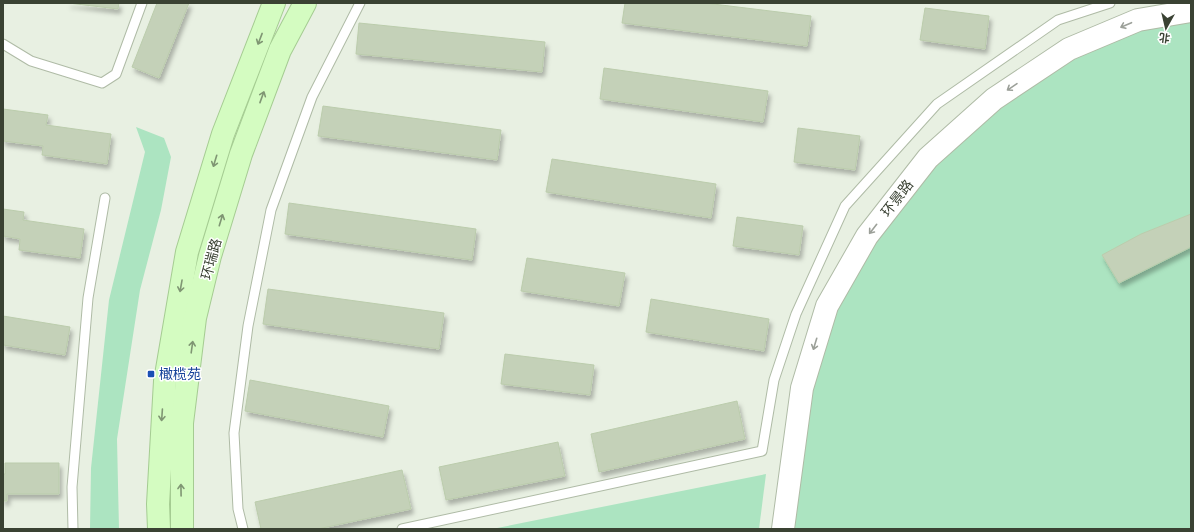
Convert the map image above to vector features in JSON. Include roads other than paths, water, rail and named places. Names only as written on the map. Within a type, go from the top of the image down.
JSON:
[{"type":"main road","name":"环瑞路","points":[[159,529],[158,496],[165,381],[188,252],[223,134],[274,3]]},
{"type":"main road","name":"环瑞路","points":[[182,529],[182,423],[196,318],[210,256],[241,154],[280,50],[305,3]]},
{"type":"street","name":"环景路","points":[[783,529],[802,388],[827,306],[867,236],[924,164],[994,99],[1069,49],[1138,20],[1191,11]]},
{"type":"lane","points":[[3,44],[31,61],[102,83],[116,74],[142,3]]},
{"type":"lane","points":[[243,529],[238,509],[234,433],[248,326],[271,210],[312,97],[360,3]]},
{"type":"lane","points":[[402,529],[762,450],[774,380],[796,314],[845,206],[937,104],[1058,20],[1110,3]]},
{"type":"lane","points":[[73,529],[72,487],[88,298],[105,198]]},
{"type":"place","name":"橄榄苑","points":[[151,374]]}]
